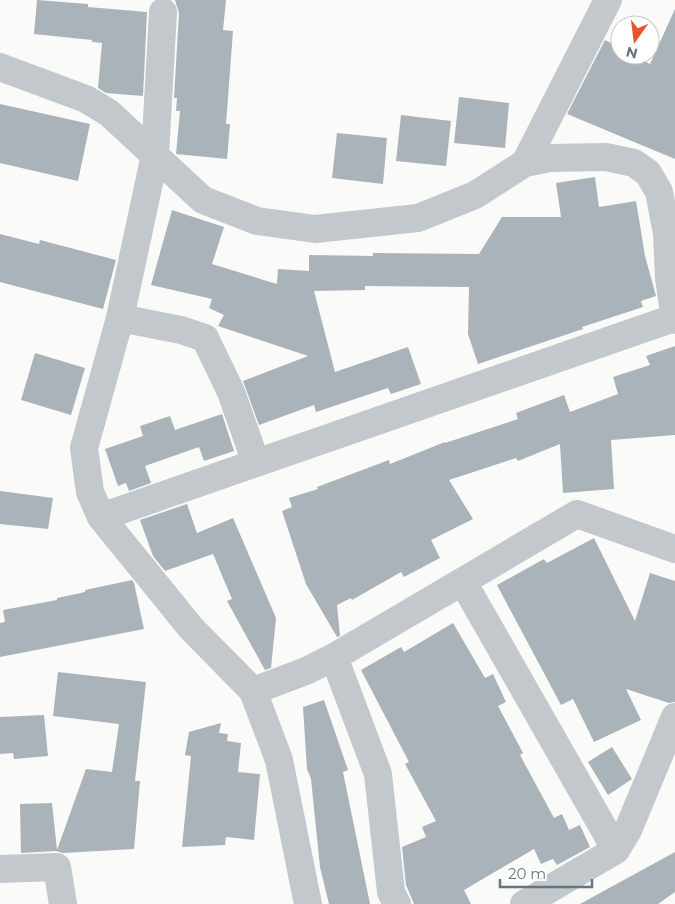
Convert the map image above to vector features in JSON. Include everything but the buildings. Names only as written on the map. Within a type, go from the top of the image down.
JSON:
[{"type":"street","points":[[525,163],[608,0]]},
{"type":"street","points":[[164,12],[155,155],[120,318],[84,448],[90,492],[101,517],[191,628],[253,691],[279,760],[308,904]]},
{"type":"street","points":[[0,66],[86,99],[109,113],[203,200],[258,221],[315,229],[418,218],[475,195],[525,163],[550,158],[606,156],[634,163],[648,174],[659,192],[667,233],[669,278],[674,319],[101,517]]},
{"type":"street","points":[[120,318],[181,330],[205,338],[231,392],[256,463]]},
{"type":"street","points":[[253,691],[306,671],[334,657],[577,514],[675,550]]},
{"type":"street","points":[[463,582],[616,850]]},
{"type":"street","points":[[334,657],[378,774],[391,892],[397,904]]},
{"type":"street","points":[[524,904],[616,850],[628,830],[675,717]]},
{"type":"street","points":[[0,869],[58,867],[63,904]]}]
